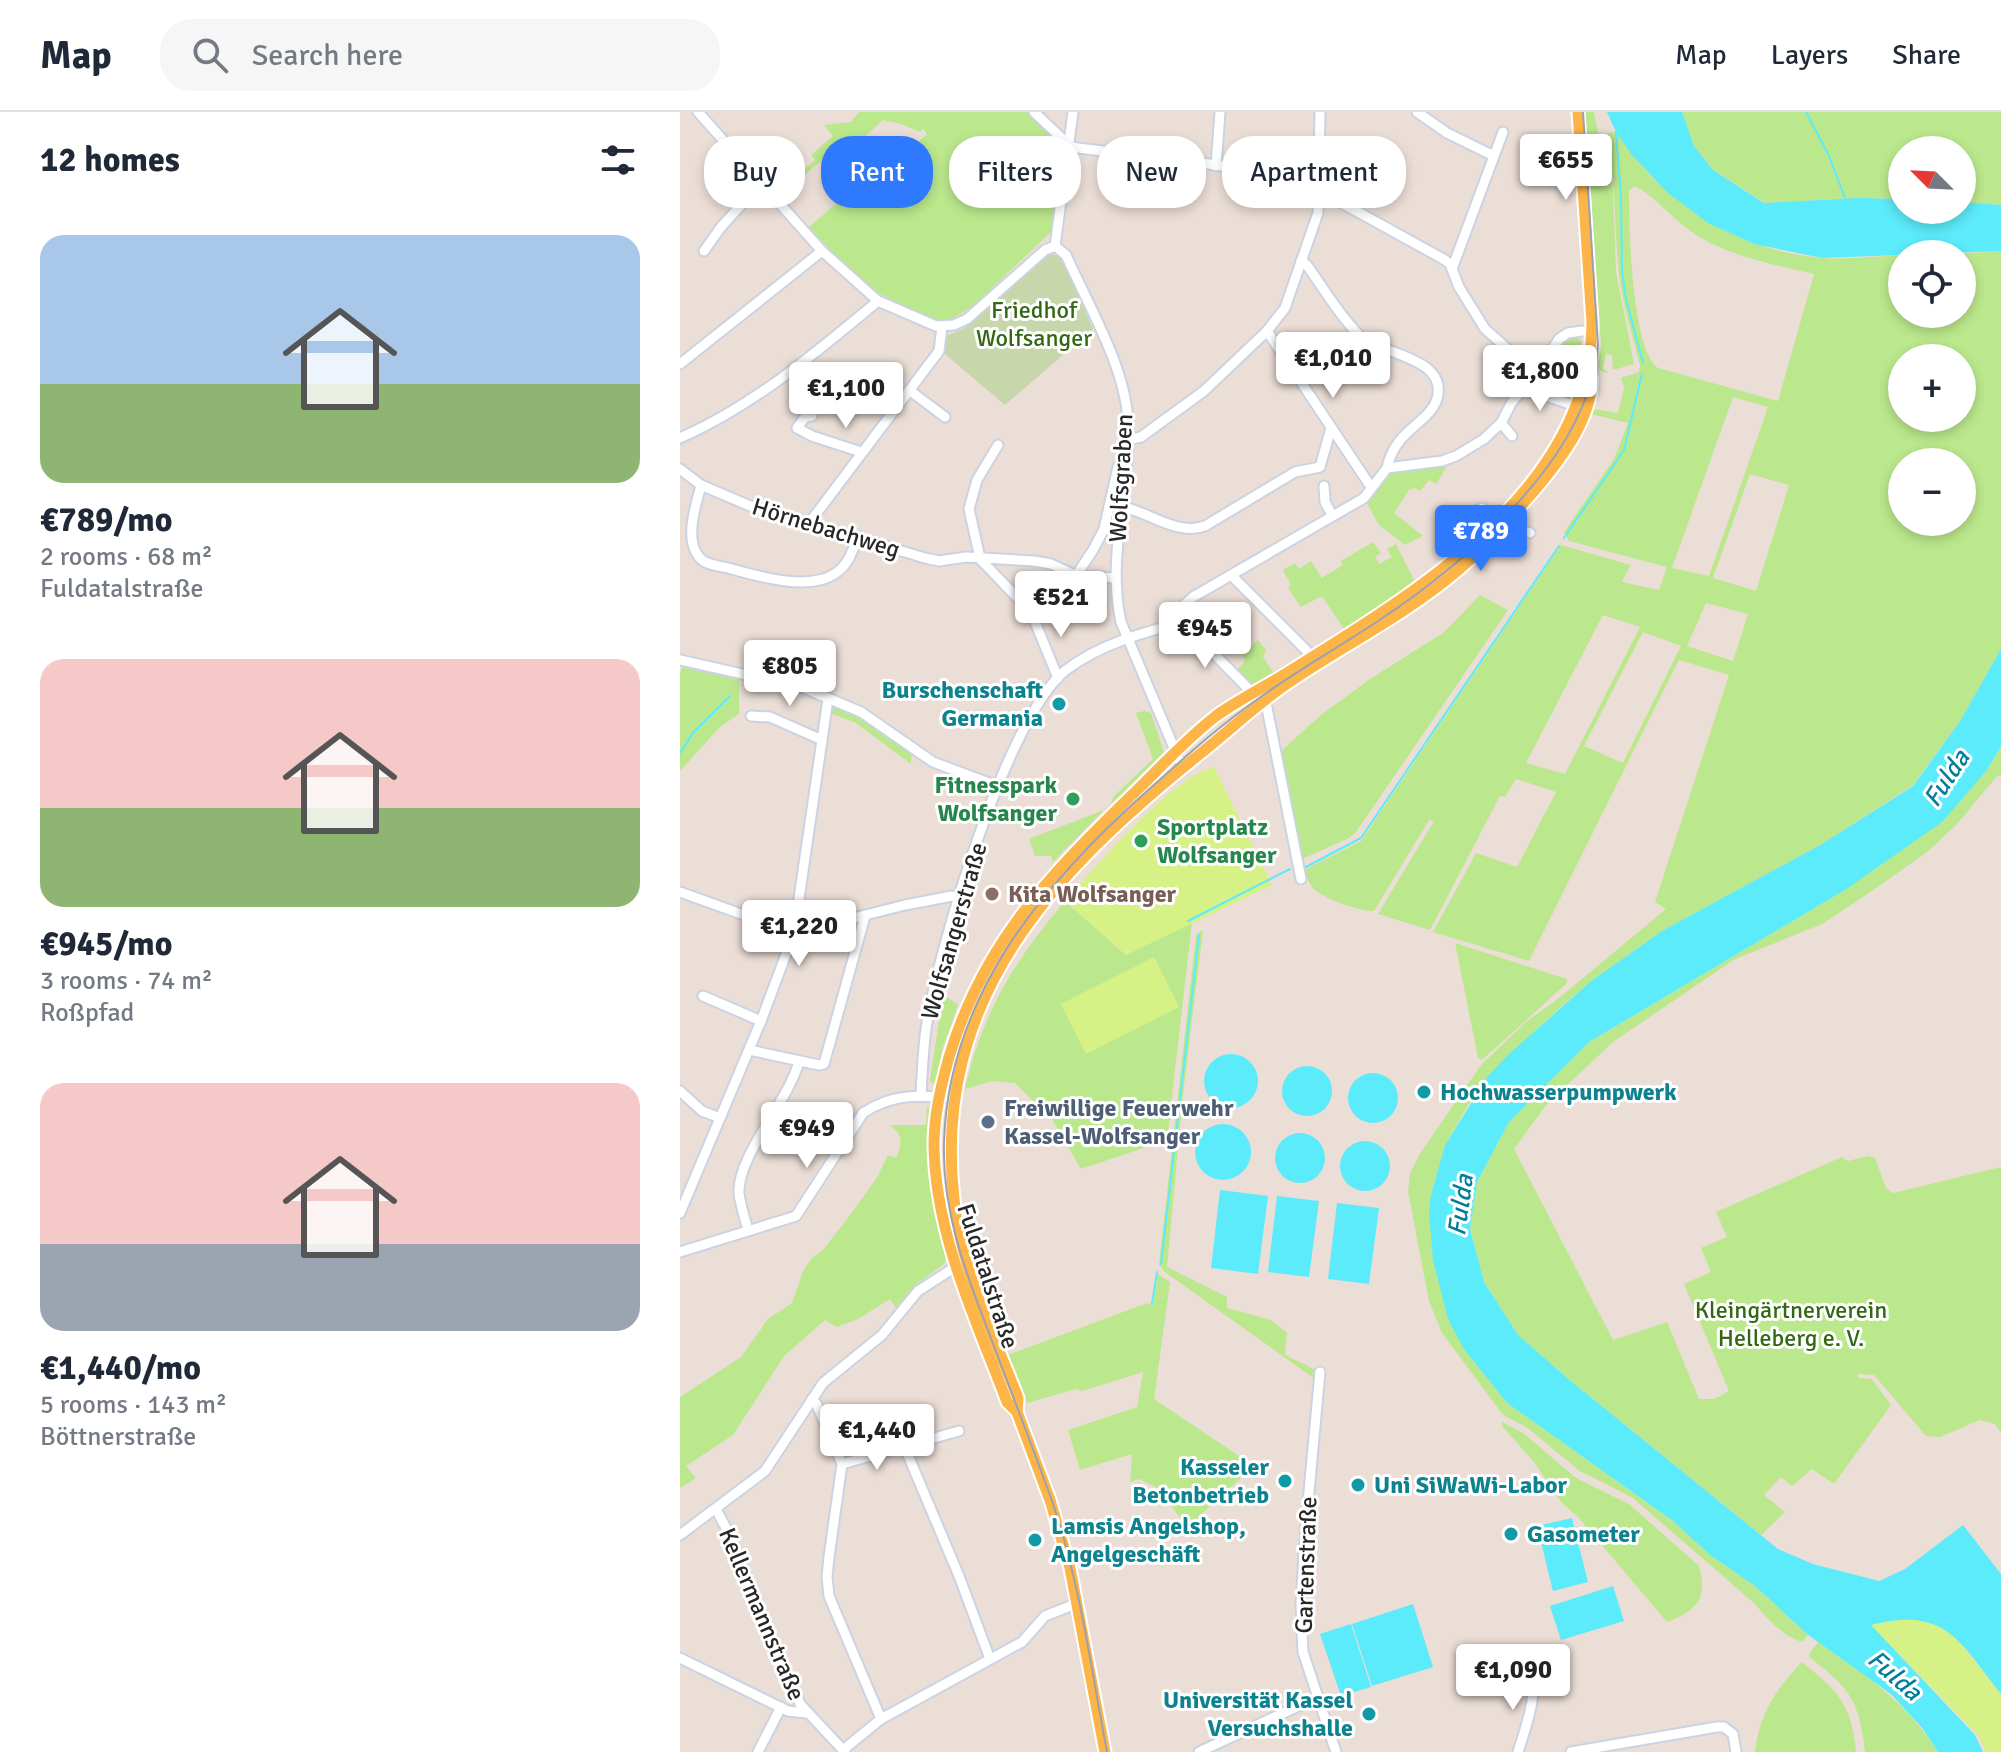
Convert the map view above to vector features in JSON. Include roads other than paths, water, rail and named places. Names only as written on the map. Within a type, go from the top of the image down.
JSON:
[{"type":"main road","name":"Fuldatalstraße","points":[[1105,1752],[1078,1603],[1054,1513],[1017,1412],[1007,1402],[940,1201],[935,1134],[939,1097],[968,1004],[984,969],[1012,926],[1074,853],[1175,752],[1214,718],[1257,698],[1427,594],[1457,571],[1548,474],[1575,434],[1591,388],[1592,322],[1578,112]]},
{"type":"main road","name":"Fuldatalstraße","points":[[962,1263],[952,1177],[954,1098],[971,1028],[991,981],[1019,935],[1050,895],[1098,844],[1257,698],[1390,607],[1500,522]]},
{"type":"street","points":[[698,112],[719,136]]},
{"type":"street","points":[[1034,112],[1059,136]]},
{"type":"street","points":[[1072,136],[1073,112]]},
{"type":"street","points":[[1216,166],[1220,112]]},
{"type":"street","points":[[1320,112],[1320,136]]},
{"type":"street","points":[[1417,112],[1447,133],[1494,156]]},
{"type":"street","points":[[1452,269],[1503,132]]},
{"type":"street","points":[[1081,148],[1222,167]]},
{"type":"street","points":[[704,251],[738,208]]},
{"type":"street","points":[[783,208],[822,251],[878,301],[915,319],[942,327],[967,319],[1045,250],[1055,246],[1061,208]]},
{"type":"street","points":[[1127,440],[1141,437],[1204,391],[1267,331],[1285,308],[1318,208]]},
{"type":"street","points":[[1352,208],[1445,260],[1485,329],[1536,374]]},
{"type":"street","name":"Wolfsgraben","points":[[1055,246],[1066,255],[1117,369],[1125,401],[1127,440],[1115,578],[1116,601],[1127,637],[1182,767]]},
{"type":"street","points":[[680,364],[822,251]]},
{"type":"street","points":[[1301,261],[1364,340],[1422,363],[1437,383],[1436,401],[1431,410],[1397,442],[1387,468],[1364,498],[1184,605],[1179,613],[1183,622],[1267,708],[1301,879]]},
{"type":"street","points":[[680,438],[759,393],[878,301]]},
{"type":"street","points":[[810,522],[939,351],[942,327]]},
{"type":"street","points":[[1267,331],[1371,487]]},
{"type":"street","points":[[1387,468],[1456,456],[1484,439],[1501,423],[1512,402],[1536,374],[1559,339],[1568,333],[1582,331]]},
{"type":"street","points":[[1524,389],[1570,404]]},
{"type":"street","points":[[909,390],[945,417]]},
{"type":"street","points":[[812,416],[805,417],[797,428],[861,452]]},
{"type":"street","points":[[1501,423],[1512,436]]},
{"type":"street","points":[[1122,507],[1181,529],[1205,526],[1295,472],[1320,467],[1331,428]]},
{"type":"street","points":[[998,445],[977,480],[969,509],[980,558],[1031,612],[1058,678]]},
{"type":"street","points":[[1031,612],[1055,601],[1077,576],[1104,529],[1117,471],[1120,464],[1125,463]]},
{"type":"street","name":"Hörnebachweg","points":[[680,469],[701,485],[750,506],[939,561],[980,558],[1051,564],[1077,576],[1115,578]]},
{"type":"street","points":[[701,485],[692,534],[698,556],[708,563],[765,578],[818,580],[836,573],[850,558],[858,536]]},
{"type":"street","points":[[1324,486],[1325,502],[1332,515]]},
{"type":"street","points":[[1450,522],[1479,508],[1500,522],[1530,533]]},
{"type":"street","points":[[1232,576],[1313,657]]},
{"type":"street","name":"Wolfsangerstraße","points":[[921,1096],[926,1029],[939,970],[997,786],[1023,732],[1066,670],[1127,637],[1183,622]]},
{"type":"street","points":[[680,660],[804,688],[861,712],[933,762],[997,786]]},
{"type":"street","points":[[680,1213],[761,1021],[794,933],[828,699]]},
{"type":"street","points":[[751,716],[770,717],[822,740]]},
{"type":"street","points":[[680,892],[794,933],[905,905],[952,896],[960,898]]},
{"type":"street","points":[[749,1050],[824,1064],[865,916]]},
{"type":"street","points":[[703,996],[761,1021]]},
{"type":"street","points":[[748,1230],[739,1194],[740,1183],[799,1061]]},
{"type":"street","points":[[680,1091],[702,1111],[720,1118]]},
{"type":"street","points":[[680,1252],[796,1216],[863,1113],[885,1100],[921,1096],[954,1098]]},
{"type":"street","points":[[680,1535],[765,1471],[812,1399],[836,1372],[882,1335],[918,1291],[962,1263]]},
{"type":"street","name":"Gartenstraße","points":[[1320,1372],[1301,1602],[1303,1652],[1336,1752]]},
{"type":"street","points":[[812,1399],[842,1464],[827,1577],[829,1596],[881,1719]]},
{"type":"street","points":[[842,1464],[959,1431]]},
{"type":"street","points":[[905,1448],[990,1659]]},
{"type":"street","name":"Kellermannstraße","points":[[716,1509],[796,1696],[806,1713],[844,1751]]},
{"type":"street","points":[[844,1751],[881,1719],[1022,1642],[1045,1616],[1078,1603]]},
{"type":"street","points":[[680,1658],[781,1707],[806,1713]]},
{"type":"street","points":[[1518,1752],[1528,1721],[1533,1673]]},
{"type":"street","points":[[1199,1752],[1318,1697]]},
{"type":"street","points":[[758,1752],[781,1707]]},
{"type":"street","points":[[1571,1752],[1717,1727],[1729,1729],[1736,1752]]},
{"type":"water","points":[[1607,112],[1682,112],[1694,146],[1713,170],[1764,203],[1888,199],[1888,224],[1976,224],[1976,203],[2001,205],[2001,251],[1976,252],[1976,240],[1888,240],[1888,255],[1822,258],[1754,244],[1708,223],[1668,193],[1632,155]]},
{"type":"water","name":"Fulda","points":[[2001,649],[2001,746],[1987,770],[1942,822],[1845,890],[1589,1042],[1509,1122],[1477,1182],[1470,1229],[1484,1282],[1518,1335],[1778,1549],[1813,1564],[1879,1581],[1905,1569],[1963,1525],[2001,1574],[2001,1694],[1974,1658],[1948,1632],[1917,1620],[1871,1625],[1975,1735],[1983,1752],[1938,1752],[1923,1729],[1892,1695],[1807,1634],[1755,1586],[1710,1555],[1673,1521],[1507,1403],[1463,1348],[1448,1319],[1433,1260],[1429,1213],[1445,1145],[1488,1076],[1509,1054],[1590,982],[1662,931],[1822,844],[1913,786],[1960,721]]},
{"type":"water","points":[[1231,1054],[1250,1062],[1258,1081],[1250,1100],[1231,1108],[1212,1100],[1204,1081],[1212,1062]]},
{"type":"water","points":[[1307,1066],[1325,1073],[1332,1091],[1325,1109],[1307,1116],[1289,1109],[1282,1091],[1289,1073]]},
{"type":"water","points":[[1373,1073],[1391,1080],[1398,1098],[1391,1116],[1373,1123],[1355,1116],[1348,1098],[1355,1080]]},
{"type":"water","points":[[1223,1124],[1243,1132],[1251,1152],[1243,1172],[1223,1180],[1203,1172],[1195,1152],[1203,1132]]},
{"type":"water","points":[[1300,1133],[1318,1140],[1325,1158],[1318,1176],[1300,1183],[1282,1176],[1275,1158],[1282,1140]]},
{"type":"water","points":[[1365,1141],[1383,1148],[1390,1166],[1383,1184],[1365,1191],[1347,1184],[1340,1166],[1347,1148]]},
{"type":"water","points":[[1220,1190],[1268,1196],[1258,1274],[1211,1268]]},
{"type":"water","points":[[1277,1196],[1319,1201],[1309,1277],[1268,1272]]},
{"type":"water","points":[[1337,1203],[1379,1208],[1369,1284],[1328,1279]]},
{"type":"water","points":[[1572,1518],[1588,1582],[1553,1591],[1537,1526]]},
{"type":"water","points":[[1613,1586],[1624,1621],[1561,1640],[1550,1606]]},
{"type":"water","points":[[1413,1604],[1433,1667],[1372,1686],[1352,1624]]},
{"type":"water","points":[[1351,1624],[1371,1687],[1341,1696],[1320,1634]]},
{"type":"waterway","points":[[1806,112],[1829,156],[1845,198]]},
{"type":"waterway","points":[[1616,132],[1622,272],[1643,363]]},
{"type":"waterway","points":[[1564,538],[1624,450],[1642,374]]},
{"type":"waterway","points":[[1304,868],[1361,838],[1559,546]]},
{"type":"waterway","points":[[680,753],[693,733],[730,696]]},
{"type":"waterway","points":[[1188,921],[1290,869]]},
{"type":"waterway","points":[[1161,1264],[1199,935]]},
{"type":"waterway","points":[[1152,1304],[1157,1272]]},
{"type":"tram line","points":[[1107,1752],[1084,1625],[1062,1532],[972,1287],[951,1217],[944,1143],[950,1090],[963,1039],[982,992],[1008,947],[1038,905],[1108,827],[1215,731],[1289,678],[1381,619],[1448,569],[1490,532],[1528,492],[1555,456],[1573,427],[1587,395],[1598,345],[1583,112]]},
{"type":"place","name":"Burschenschaft Germania","points":[[1059,704]]},
{"type":"place","name":"Fitnesspark Wolfsanger","points":[[1073,799]]},
{"type":"place","name":"Sportplatz Wolfsanger","points":[[1141,841]]},
{"type":"place","name":"Kita Wolfsanger","points":[[992,894]]},
{"type":"place","name":"Hochwasserpumpwerk","points":[[1424,1092]]},
{"type":"place","name":"Freiwillige Feuerwehr Kassel-Wolfsanger","points":[[988,1122]]},
{"type":"place","name":"Kasseler Betonbetrieb","points":[[1285,1481]]},
{"type":"place","name":"Uni SiWaWi-Labor","points":[[1358,1485]]},
{"type":"place","name":"Gasometer","points":[[1511,1534]]},
{"type":"place","name":"Lamsis Angelshop, Angelgeschäft","points":[[1035,1540]]},
{"type":"place","name":"Universität Kassel Versuchshalle","points":[[1369,1714]]},
{"type":"park label","name":"Friedhof Wolfsanger","points":[[1034,324]]},
{"type":"park label","name":"Kleingärtnerverein Helleberg e. V.","points":[[1791,1324]]}]
